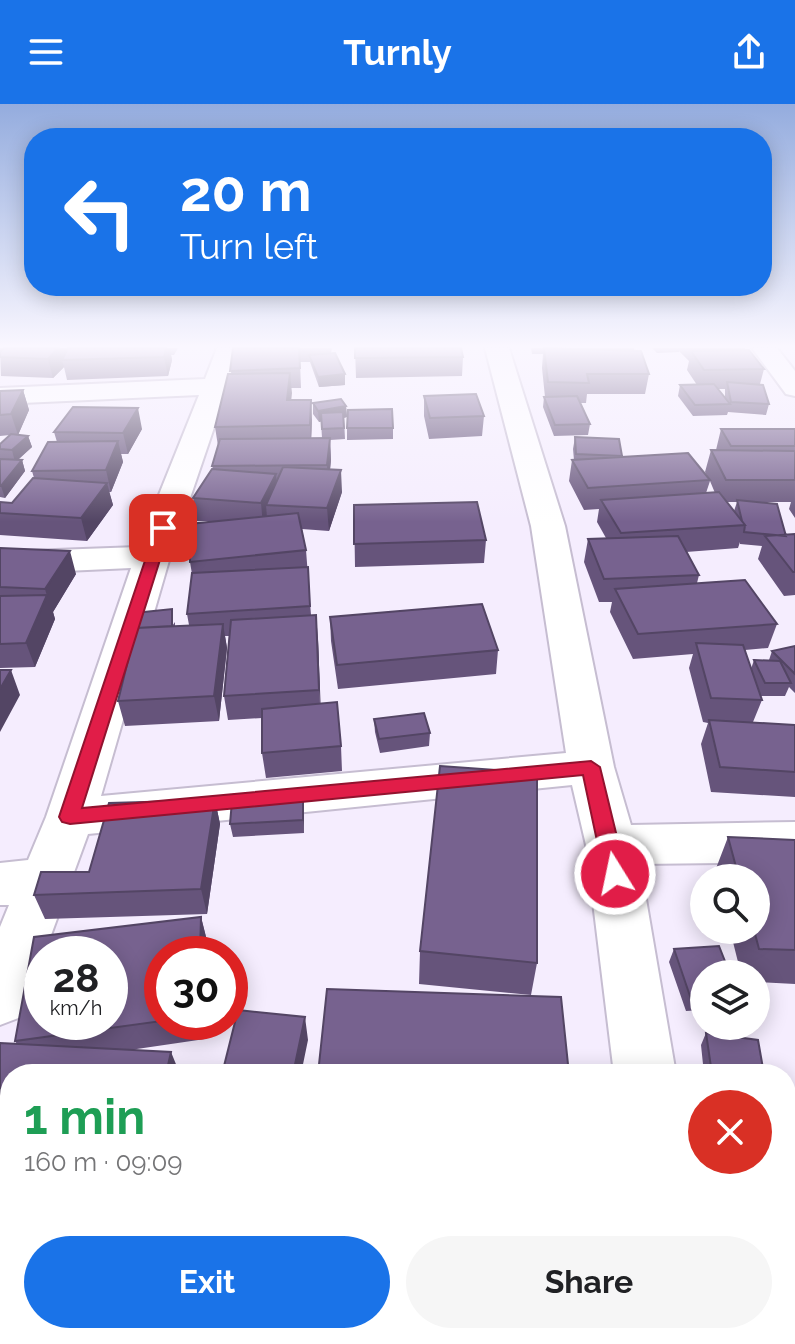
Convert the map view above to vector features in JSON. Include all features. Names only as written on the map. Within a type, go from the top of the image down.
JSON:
[{"type":"street","points":[[0,998],[23,882],[70,817],[152,557],[208,406]]},
{"type":"street","points":[[514,406],[548,526],[591,767],[611,845],[644,1064]]},
{"type":"street","points":[[0,563],[152,557]]},
{"type":"street","points":[[70,817],[591,767]]},
{"type":"street","points":[[611,845],[795,842]]},
{"type":"building","points":[[0,406],[15,406],[11,414],[0,415]]},
{"type":"building","points":[[220,406],[311,406],[310,425],[215,427]]},
{"type":"building","points":[[315,406],[346,406],[318,411]]},
{"type":"building","points":[[427,406],[480,406],[484,416],[430,418]]},
{"type":"building","points":[[547,406],[582,406],[590,424],[555,425]]},
{"type":"building","points":[[73,407],[138,408],[123,433],[54,432]]},
{"type":"building","points":[[392,409],[393,428],[347,428],[348,410]]},
{"type":"building","points":[[343,412],[344,428],[322,429],[321,413]]},
{"type":"building","points":[[721,429],[795,429],[795,446],[731,446]]},
{"type":"building","points":[[11,434],[28,436],[12,450],[0,449],[0,444]]},
{"type":"building","points":[[575,437],[619,439],[622,456],[576,454]]},
{"type":"building","points":[[330,438],[327,465],[212,466],[220,439]]},
{"type":"building","points":[[118,441],[106,470],[32,471],[48,442]]},
{"type":"building","points":[[711,450],[795,451],[795,480],[726,480]]},
{"type":"building","points":[[688,453],[710,480],[588,488],[572,460]]},
{"type":"building","points":[[0,459],[22,460],[1,486],[0,486]]},
{"type":"building","points":[[283,467],[341,470],[327,508],[266,505]]},
{"type":"building","points":[[212,469],[276,474],[261,503],[193,498]]},
{"type":"building","points":[[33,478],[107,483],[81,518],[0,513],[0,502],[12,503]]},
{"type":"building","points":[[719,492],[745,525],[621,533],[601,500]]},
{"type":"building","points":[[737,500],[777,504],[786,536],[744,532],[745,525]]},
{"type":"building","points":[[477,502],[486,540],[354,544],[354,505]]},
{"type":"building","points":[[298,513],[306,550],[190,562],[189,524]]},
{"type":"building","points":[[795,534],[795,572],[793,572],[765,536]]},
{"type":"building","points":[[678,536],[699,575],[604,579],[588,539]]},
{"type":"building","points":[[0,548],[70,551],[45,589],[0,587]]},
{"type":"building","points":[[308,567],[310,606],[187,614],[192,573]]},
{"type":"building","points":[[745,580],[777,624],[638,634],[615,589]]},
{"type":"building","points":[[47,595],[26,643],[0,644],[0,596]]},
{"type":"building","points":[[482,604],[498,650],[337,665],[330,617]]},
{"type":"building","points":[[172,609],[172,626],[136,628],[134,633],[135,613]]},
{"type":"building","points":[[316,615],[319,690],[224,696],[231,620]]},
{"type":"building","points":[[223,624],[214,696],[118,701],[136,628]]},
{"type":"building","points":[[696,643],[743,645],[762,700],[711,698]]},
{"type":"building","points":[[795,646],[795,674],[772,651]]},
{"type":"building","points":[[754,660],[780,661],[791,683],[765,683]]},
{"type":"building","points":[[0,670],[11,670],[0,689]]},
{"type":"building","points":[[337,702],[341,746],[262,753],[262,709]]},
{"type":"building","points":[[424,713],[430,733],[379,739],[374,719]]},
{"type":"building","points":[[709,720],[795,725],[795,772],[720,767]]},
{"type":"building","points":[[440,766],[537,773],[537,963],[420,951]]},
{"type":"building","points":[[303,798],[303,820],[230,824],[232,801]]},
{"type":"building","points":[[215,800],[201,889],[34,895],[41,872],[89,872],[109,803]]},
{"type":"building","points":[[728,837],[795,840],[795,950],[759,949],[758,944],[770,944],[770,864],[735,864]]},
{"type":"building","points":[[201,917],[200,936],[144,936],[144,1023],[128,1026],[128,936],[42,936]]},
{"type":"building","points":[[719,946],[724,960],[690,960],[690,996],[674,949]]},
{"type":"building","points":[[327,989],[561,997],[568,1064],[319,1064]]},
{"type":"building","points":[[24,992],[24,1040],[15,1041]]},
{"type":"building","points":[[248,1011],[305,1017],[295,1064],[224,1064],[230,1040],[248,1040]]},
{"type":"building","points":[[707,1040],[758,1040],[762,1064],[711,1064]]},
{"type":"building","points":[[0,1043],[171,1052],[168,1064],[0,1064]]},
{"type":"route","points":[[163,528],[70,817],[591,767],[611,845],[615,874]]}]
